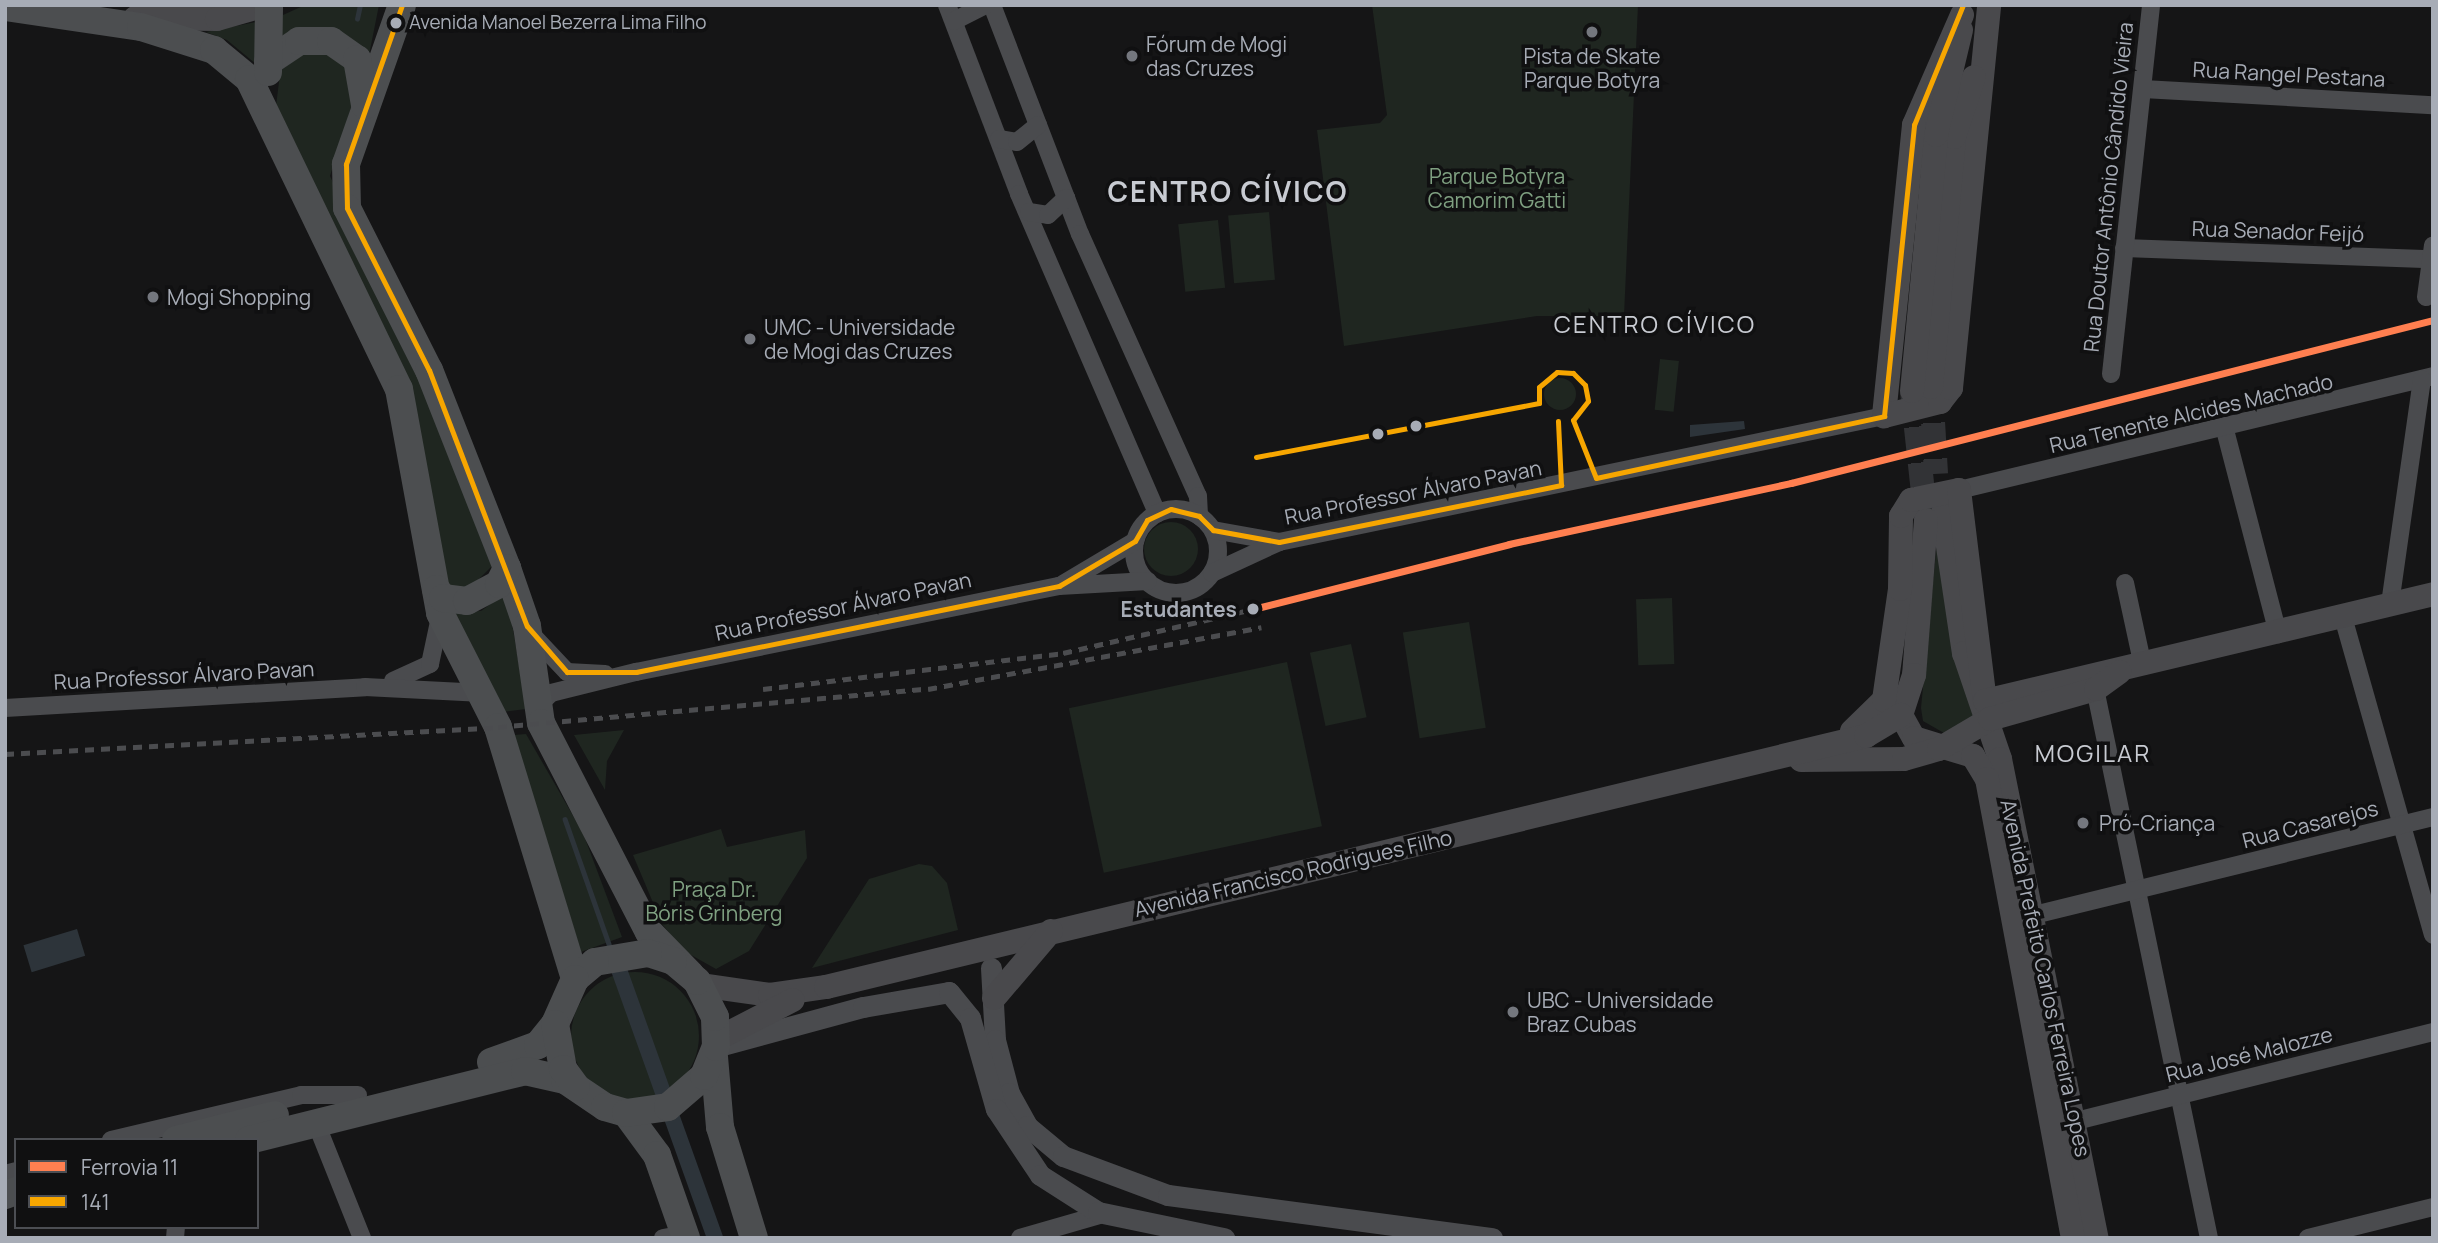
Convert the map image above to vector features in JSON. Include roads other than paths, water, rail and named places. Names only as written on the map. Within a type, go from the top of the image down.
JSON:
[{"type":"main road","points":[[5,7],[187,22],[267,5],[267,114]]},
{"type":"main road","points":[[402,5],[391,19],[345,164],[347,208],[429,370],[507,568],[527,626],[536,709],[649,932],[695,979],[715,1017],[720,1127],[754,1238]]},
{"type":"main road","points":[[1962,10],[1958,59],[1936,135],[1921,389],[1954,137],[1989,5]]},
{"type":"main road","points":[[1962,10],[1914,125],[1884,416],[1940,402],[1952,383],[1989,5]]},
{"type":"main road","points":[[79,15],[214,50],[249,79],[399,389],[438,601],[483,693],[575,979],[555,1024],[522,1054],[186,1138]]},
{"type":"main road","points":[[268,62],[299,41],[331,41],[357,59],[365,107]]},
{"type":"main road","points":[[1826,744],[1865,724],[1884,700],[1904,508],[1911,500],[1959,491],[1987,710]]},
{"type":"main road","points":[[1939,749],[1913,738],[1901,715],[1914,675],[1934,516],[1964,653],[1987,710]]},
{"type":"main road","points":[[438,601],[443,598],[467,601],[499,584],[507,568]]},
{"type":"main road","name":"Avenida Francisco Rodrigues Filho","points":[[1762,761],[1873,761],[1939,749],[1987,710],[2131,669],[2433,594]]},
{"type":"main road","name":"Avenida Prefeito Carlos Ferreira Lopes","points":[[1987,710],[2034,915],[2097,1238]]},
{"type":"main road","name":"Avenida Francisco Rodrigues Filho","points":[[575,979],[621,953],[648,953],[695,979],[770,995],[989,957],[1051,931],[1867,736],[1901,715]]},
{"type":"main road","name":"Avenida Prefeito Carlos Ferreira Lopes","points":[[1939,749],[1973,756],[1987,779],[2073,1238]]},
{"type":"main road","points":[[994,998],[1051,931]]},
{"type":"main road","name":"Avenida Francisco Rodrigues Filho","points":[[626,1113],[668,1107],[690,1094],[715,1048],[754,1015],[826,987]]},
{"type":"main road","points":[[555,1024],[563,1069],[576,1087]]},
{"type":"main road","points":[[257,1138],[505,1073],[550,1075],[626,1113],[657,1155],[678,1236]]},
{"type":"street","points":[[1157,513],[1029,212],[950,13],[989,5],[1066,198],[1187,469],[1199,516]]},
{"type":"street","name":"Rua Doutor Antônio Cândido Vieira","points":[[2111,374],[2151,5]]},
{"type":"street","name":"Rua Rangel Pestana","points":[[2143,89],[2433,105]]},
{"type":"street","points":[[999,139],[1017,142],[1038,125]]},
{"type":"street","points":[[1029,212],[1048,215],[1066,198]]},
{"type":"street","name":"Rua Senador Feijó","points":[[2124,248],[2432,252]]},
{"type":"street","points":[[2426,297],[2432,252]]},
{"type":"street","points":[[2390,604],[2427,378]]},
{"type":"street","name":"Rua Tenente Alcides Machado","points":[[1959,491],[2225,430],[2427,378]]},
{"type":"street","name":"Rua Professor Álvaro Pavan","points":[[1212,573],[1279,542],[1884,416]]},
{"type":"street","points":[[2225,430],[2278,634]]},
{"type":"street","points":[[1186,510],[1199,516],[1213,530],[1217,559],[1212,573],[1189,591],[1174,593],[1147,581],[1136,563],[1135,541],[1157,513],[1186,510]]},
{"type":"street","name":"Rua Professor Álvaro Pavan","points":[[1213,530],[1279,542]]},
{"type":"street","name":"Rua Professor Álvaro Pavan","points":[[1059,586],[1135,541]]},
{"type":"street","name":"Rua Professor Álvaro Pavan","points":[[536,709],[551,693],[636,672],[1059,586],[1147,581]]},
{"type":"street","points":[[2126,583],[2131,669]]},
{"type":"street","name":"Rua Professor Álvaro Pavan","points":[[365,687],[424,672],[433,658],[438,601]]},
{"type":"street","points":[[2343,617],[2433,934]]},
{"type":"street","name":"Rua Professor Álvaro Pavan","points":[[527,626],[567,672],[636,672]]},
{"type":"street","points":[[2094,680],[2209,1238]]},
{"type":"street","name":"Rua Professor Álvaro Pavan","points":[[5,708],[365,687],[483,693]]},
{"type":"street","name":"Rua Casarejos","points":[[2034,915],[2433,817]]},
{"type":"street","points":[[715,1048],[930,992],[958,996],[976,989],[989,957]]},
{"type":"street","points":[[989,957],[999,1059],[1027,1126],[1063,1156],[1163,1194],[1492,1238]]},
{"type":"street","points":[[958,996],[987,1087],[1020,1152],[1040,1175],[1103,1214],[1157,1228],[1224,1238]]},
{"type":"street","name":"Rua José Malozze","points":[[2076,1121],[2433,1032]]},
{"type":"street","points":[[119,1138],[301,1095],[358,1094]]},
{"type":"street","points":[[316,1123],[362,1238]]},
{"type":"street","points":[[1157,1228],[1163,1194]]},
{"type":"street","points":[[2308,1238],[2433,1207]]},
{"type":"street","points":[[1020,1238],[1103,1214]]},
{"type":"waterway","points":[[357,19],[360,5]]},
{"type":"waterway","points":[[565,819],[610,947]]},
{"type":"waterway","points":[[617,964],[715,1238]]},
{"type":"tunnel","points":[[1931,387],[1936,474]]},
{"type":"tunnel","points":[[1912,391],[1926,519]]},
{"type":"railway","points":[[763,689],[1063,653],[1253,609]]},
{"type":"railway","points":[[5,754],[498,727],[928,689],[1261,627]]},
{"type":"rail line","name":"11","points":[[1253,609],[1509,544],[1791,483],[2433,320]]},
{"type":"place","name":"Avenida Manoel Bezerra Lima Filho","points":[[396,23]]},
{"type":"place","name":"Pista de Skate Parque Botyra","points":[[1592,32]]},
{"type":"place","name":"Fórum de Mogi das Cruzes","points":[[1132,56]]},
{"type":"place","name":"Mogi Shopping","points":[[153,297]]},
{"type":"place","name":"UMC - Universidade de Mogi das Cruzes","points":[[750,339]]},
{"type":"place","name":"Estudantes","points":[[1253,609]]},
{"type":"place","name":"Pró-Criança","points":[[2083,823]]},
{"type":"place","name":"UBC - Universidade Braz Cubas","points":[[1513,1012]]},
{"type":"district","name":"CENTRO CÍVICO","points":[[1228,191]]},
{"type":"district","name":"CENTRO CÍVICO","points":[[1655,324]]},
{"type":"district","name":"MOGILAR","points":[[2093,753]]},
{"type":"park label","name":"Parque Botyra Camorim Gatti","points":[[1497,188]]},
{"type":"park label","name":"Praça Dr. Bóris Grinberg","points":[[714,901]]}]
